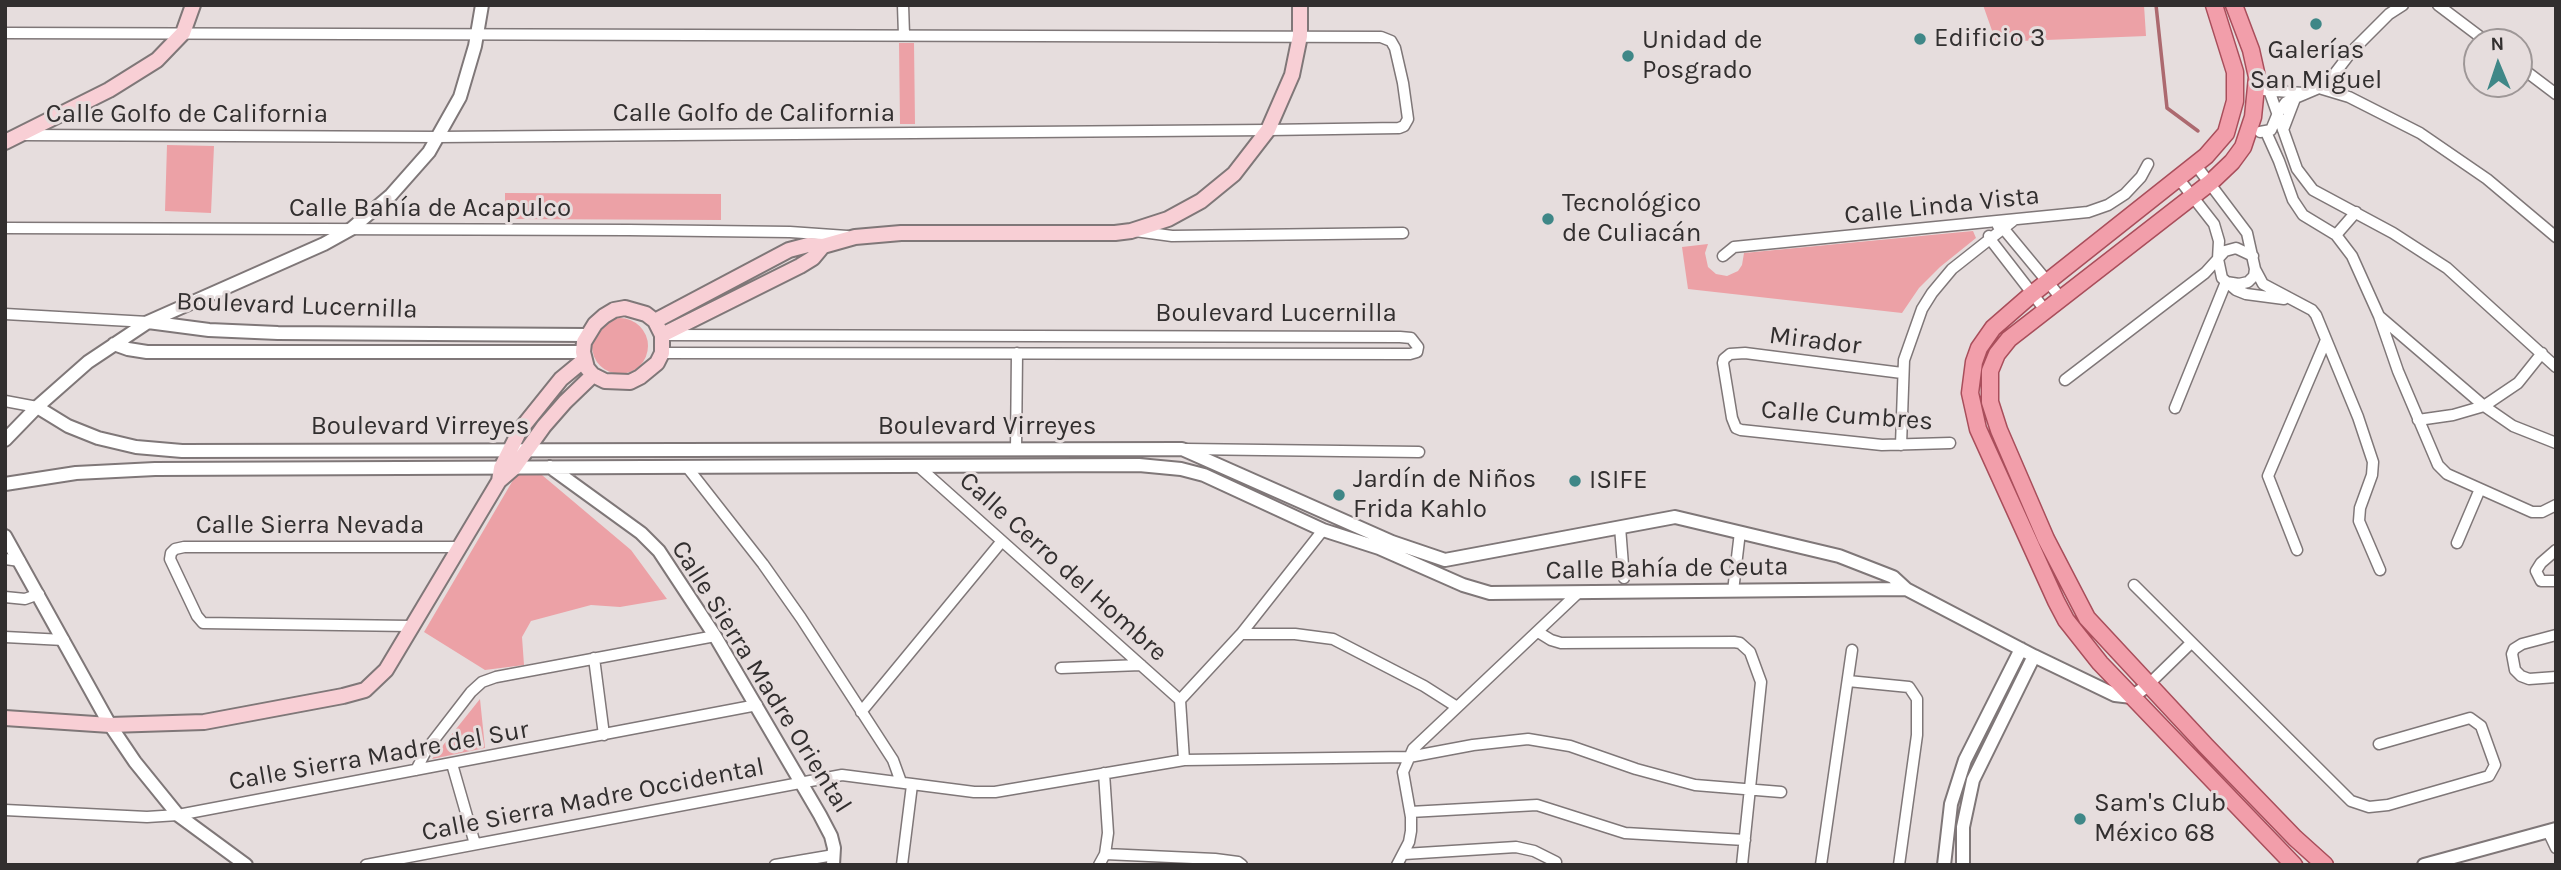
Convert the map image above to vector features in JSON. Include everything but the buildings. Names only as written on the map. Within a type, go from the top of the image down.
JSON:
[{"type":"main road","points":[[5,142],[144,69],[166,52],[183,33],[194,5]]},
{"type":"main road","points":[[655,321],[789,250],[808,245],[823,246],[855,237],[901,233],[1096,234],[1131,231],[1168,219],[1201,201],[1234,174],[1268,130],[1292,75],[1300,36],[1300,5]]},
{"type":"main road","points":[[2214,5],[2235,72],[2235,101],[2226,133],[2214,149],[1993,328],[1979,348],[1971,372],[1971,405],[1978,429],[2056,601],[2080,639],[2132,697],[2294,865]]},
{"type":"main road","points":[[2234,5],[2256,65],[2262,90],[2243,147],[2211,182],[2009,339],[1993,361],[1989,378],[1992,412],[2046,539],[2081,608],[2110,645],[2295,838],[2325,865]]},
{"type":"main road","points":[[662,335],[800,266],[813,258],[823,246]]},
{"type":"main road","points":[[505,472],[509,450],[538,405],[583,356],[587,335],[604,316],[625,308],[646,314],[655,321],[662,335],[662,353],[650,372],[629,382],[605,381],[593,376],[583,356]]},
{"type":"main road","points":[[5,718],[110,725],[204,722],[365,690],[386,670],[457,547],[505,472],[527,450],[565,402],[593,376]]},
{"type":"street","points":[[5,440],[37,407],[89,362],[148,322],[324,244],[351,229],[391,195],[421,164],[460,97],[475,46],[482,5]]},
{"type":"street","points":[[903,5],[904,35]]},
{"type":"street","points":[[2249,132],[2266,132],[2273,127],[2283,105],[2329,81],[2352,51],[2403,5]]},
{"type":"street","points":[[2438,5],[2468,28]]},
{"type":"street","points":[[5,33],[1300,36]]},
{"type":"street","name":"Calle Golfo de California","points":[[5,135],[438,137],[1268,130],[1404,126],[1408,115],[1395,48],[1391,41],[1381,37],[1300,36]]},
{"type":"street","points":[[2533,77],[2556,94]]},
{"type":"street","points":[[2319,88],[2358,101],[2420,133],[2487,179],[2556,237]]},
{"type":"street","points":[[2262,90],[2300,94]]},
{"type":"street","points":[[2262,90],[2278,113],[2297,169],[2305,181],[2326,198],[2408,241],[2447,268],[2556,367]]},
{"type":"street","points":[[2283,130],[2300,94]]},
{"type":"street","points":[[2266,132],[2293,200],[2302,215],[2336,235],[2352,256],[2379,316],[2438,465],[2447,474],[2538,513],[2556,505]]},
{"type":"street","name":"Calle Linda Vista","points":[[1723,257],[1734,247],[2098,210],[2125,194],[2141,177],[2148,164]]},
{"type":"street","points":[[2195,164],[2247,233],[2253,256],[2254,276],[2248,282],[2239,284],[2226,282]]},
{"type":"street","points":[[2178,178],[2217,232],[2218,270],[2226,282],[2246,294],[2288,299]]},
{"type":"street","points":[[2336,235],[2356,212]]},
{"type":"street","points":[[1900,445],[1902,373],[1912,331],[1932,293],[1952,269],[2015,219]]},
{"type":"street","points":[[1988,221],[2003,228],[2061,298]]},
{"type":"street","points":[[1988,221],[1990,239],[2045,310]]},
{"type":"street","name":"Calle Bahía de Acapulco","points":[[5,228],[790,232],[855,237]]},
{"type":"street","points":[[1131,231],[1172,236],[1403,233]]},
{"type":"street","points":[[2065,380],[2205,273],[2225,251],[2236,248],[2253,256]]},
{"type":"street","points":[[2255,269],[2263,284],[2312,310],[2326,340],[2374,462],[2360,508],[2359,521],[2380,569]]},
{"type":"street","points":[[2175,408],[2226,282]]},
{"type":"street","name":"Boulevard Lucernilla","points":[[5,314],[278,333],[587,335]]},
{"type":"street","points":[[2379,316],[2484,406],[2513,426],[2556,443]]},
{"type":"street","name":"Boulevard Lucernilla","points":[[662,335],[1400,337],[1411,338],[1418,346],[1417,352],[1410,355],[662,353]]},
{"type":"street","points":[[2297,550],[2269,475],[2326,340]]},
{"type":"street","name":"Boulevard Lucernilla","points":[[114,344],[147,352],[583,356]]},
{"type":"street","name":"Mirador","points":[[1741,430],[1736,428],[1732,418],[1723,370],[1724,359],[1730,354],[1745,353],[1902,373]]},
{"type":"street","points":[[2418,420],[2453,415],[2484,406],[2518,383],[2542,353]]},
{"type":"street","points":[[1016,450],[1017,354]]},
{"type":"street","points":[[5,401],[37,407]]},
{"type":"street","name":"Boulevard Virreyes","points":[[37,407],[68,426],[99,438],[136,447],[182,450],[1182,449],[1228,479],[1445,560],[1675,517],[1854,561],[1893,578],[1906,589]]},
{"type":"street","name":"Calle Cumbres","points":[[1741,430],[1822,440],[1900,445],[1950,443]]},
{"type":"street","points":[[1182,449],[1419,452]]},
{"type":"street","points":[[182,450],[185,470]]},
{"type":"street","name":"Calle Sierra Madre Oriental","points":[[527,450],[599,500],[659,551],[757,705],[831,836],[833,860]]},
{"type":"street","name":"Boulevard Virreyes","points":[[5,484],[76,473],[185,470],[505,472],[551,468],[1139,465],[1181,469]]},
{"type":"street","name":"Calle Cerro del Hombre","points":[[918,466],[1180,700]]},
{"type":"street","points":[[687,467],[763,564],[801,618],[893,760],[901,782]]},
{"type":"street","name":"Calle Bahía de Ceuta","points":[[1181,469],[1228,479],[1323,530],[1379,548],[1480,590],[1512,594],[1906,589],[2104,691],[2132,697]]},
{"type":"street","points":[[2457,543],[2480,489]]},
{"type":"street","points":[[1620,527],[1624,578]]},
{"type":"street","points":[[1184,760],[1180,700],[1241,634],[1323,530]]},
{"type":"street","points":[[1733,591],[1740,531]]},
{"type":"street","points":[[5,536],[110,725],[135,762],[177,815],[246,865]]},
{"type":"street","points":[[861,712],[1002,541]]},
{"type":"street","name":"Calle Sierra Nevada","points":[[410,626],[203,623],[197,616],[170,559],[171,553],[184,547],[457,547]]},
{"type":"street","points":[[2556,550],[2536,571],[2541,581],[2556,581]]},
{"type":"street","points":[[5,559],[20,561]]},
{"type":"street","points":[[2134,585],[2342,794],[2360,804],[2379,807],[2432,793],[2489,776],[2494,765],[2481,726],[2470,718],[2379,744]]},
{"type":"street","points":[[1397,865],[1404,854],[1411,831],[1403,772],[1409,757],[1418,744],[1579,592]]},
{"type":"street","points":[[5,597],[25,599],[39,594]]},
{"type":"street","points":[[1538,632],[1562,643],[1740,643],[1753,657],[1761,682],[1742,865]]},
{"type":"street","points":[[1241,634],[1320,635],[1333,639],[1414,681],[1457,708]]},
{"type":"street","points":[[2556,635],[2522,644],[2514,649],[2512,654],[2515,670],[2521,676],[2529,679],[2556,677]]},
{"type":"street","points":[[416,770],[427,750],[471,692],[482,682],[496,677],[715,636]]},
{"type":"street","points":[[5,637],[64,640]]},
{"type":"street","points":[[2132,697],[2191,643]]},
{"type":"street","points":[[1944,865],[1951,804],[1965,760],[2021,649]]},
{"type":"street","points":[[1821,865],[1852,650]]},
{"type":"street","points":[[1964,865],[1963,827],[1973,780],[2034,656]]},
{"type":"street","points":[[594,658],[604,735]]},
{"type":"street","points":[[1061,668],[1141,665]]},
{"type":"street","points":[[1848,681],[1909,687],[1917,699],[1919,715],[1916,746],[1899,865]]},
{"type":"street","name":"Calle Sierra Madre del Sur","points":[[5,810],[147,817],[177,815],[757,705]]},
{"type":"street","name":"Calle Sierra Madre Occidental","points":[[366,865],[842,775],[974,792],[995,792],[1184,760],[1409,757],[1497,742],[1537,739],[1570,746],[1677,781],[1721,789],[1781,792]]},
{"type":"street","points":[[452,764],[475,845]]},
{"type":"street","points":[[1099,865],[1105,854],[1108,833],[1104,774]]},
{"type":"street","points":[[902,865],[912,785]]},
{"type":"street","points":[[1410,812],[1537,805],[1625,834],[1745,840]]},
{"type":"street","points":[[2424,865],[2552,830],[2556,848]]},
{"type":"street","points":[[1404,854],[1516,847],[1534,851],[1556,862]]},
{"type":"street","points":[[1105,854],[1216,859],[1242,865]]},
{"type":"street","points":[[775,865],[833,860]]},
{"type":"shaded area","points":[[1983,5],[2144,5],[2146,36],[1996,42]]},
{"type":"shaded area","points":[[899,43],[914,43],[915,124],[900,124]]},
{"type":"shaded area","points":[[167,145],[214,146],[211,213],[165,211]]},
{"type":"shaded area","points":[[505,193],[721,194],[721,220],[505,219]]},
{"type":"shaded area","points":[[1973,231],[1976,238],[1919,288],[1902,313],[1688,289],[1682,247],[1708,244],[1705,253],[1708,267],[1716,274],[1727,276],[1738,271],[1744,253]]},
{"type":"shaded area","points":[[614,318],[626,318],[636,322],[644,330],[648,346],[644,362],[636,370],[626,374],[614,374],[604,370],[596,362],[592,352],[592,340],[596,330],[604,322]]},
{"type":"shaded area","points":[[516,475],[542,475],[631,550],[667,599],[620,607],[591,605],[531,621],[522,637],[524,665],[485,670],[424,632]]},
{"type":"shaded area","points":[[480,699],[485,748],[432,759]]},
{"type":"waterway","points":[[2156,5],[2167,108],[2198,131]]},
{"type":"place","name":"Galerías San Miguel","points":[[2316,24]]},
{"type":"place","name":"Edificio 3","points":[[1920,39]]},
{"type":"place","name":"Unidad de Posgrado","points":[[1628,56]]},
{"type":"place","name":"Tecnológico de Culiacán","points":[[1548,219]]},
{"type":"place","name":"ISIFE","points":[[1575,481]]},
{"type":"place","name":"Jardín de Niños Frida Kahlo","points":[[1339,495]]},
{"type":"place","name":"Sam's Club México 68","points":[[2080,819]]}]
